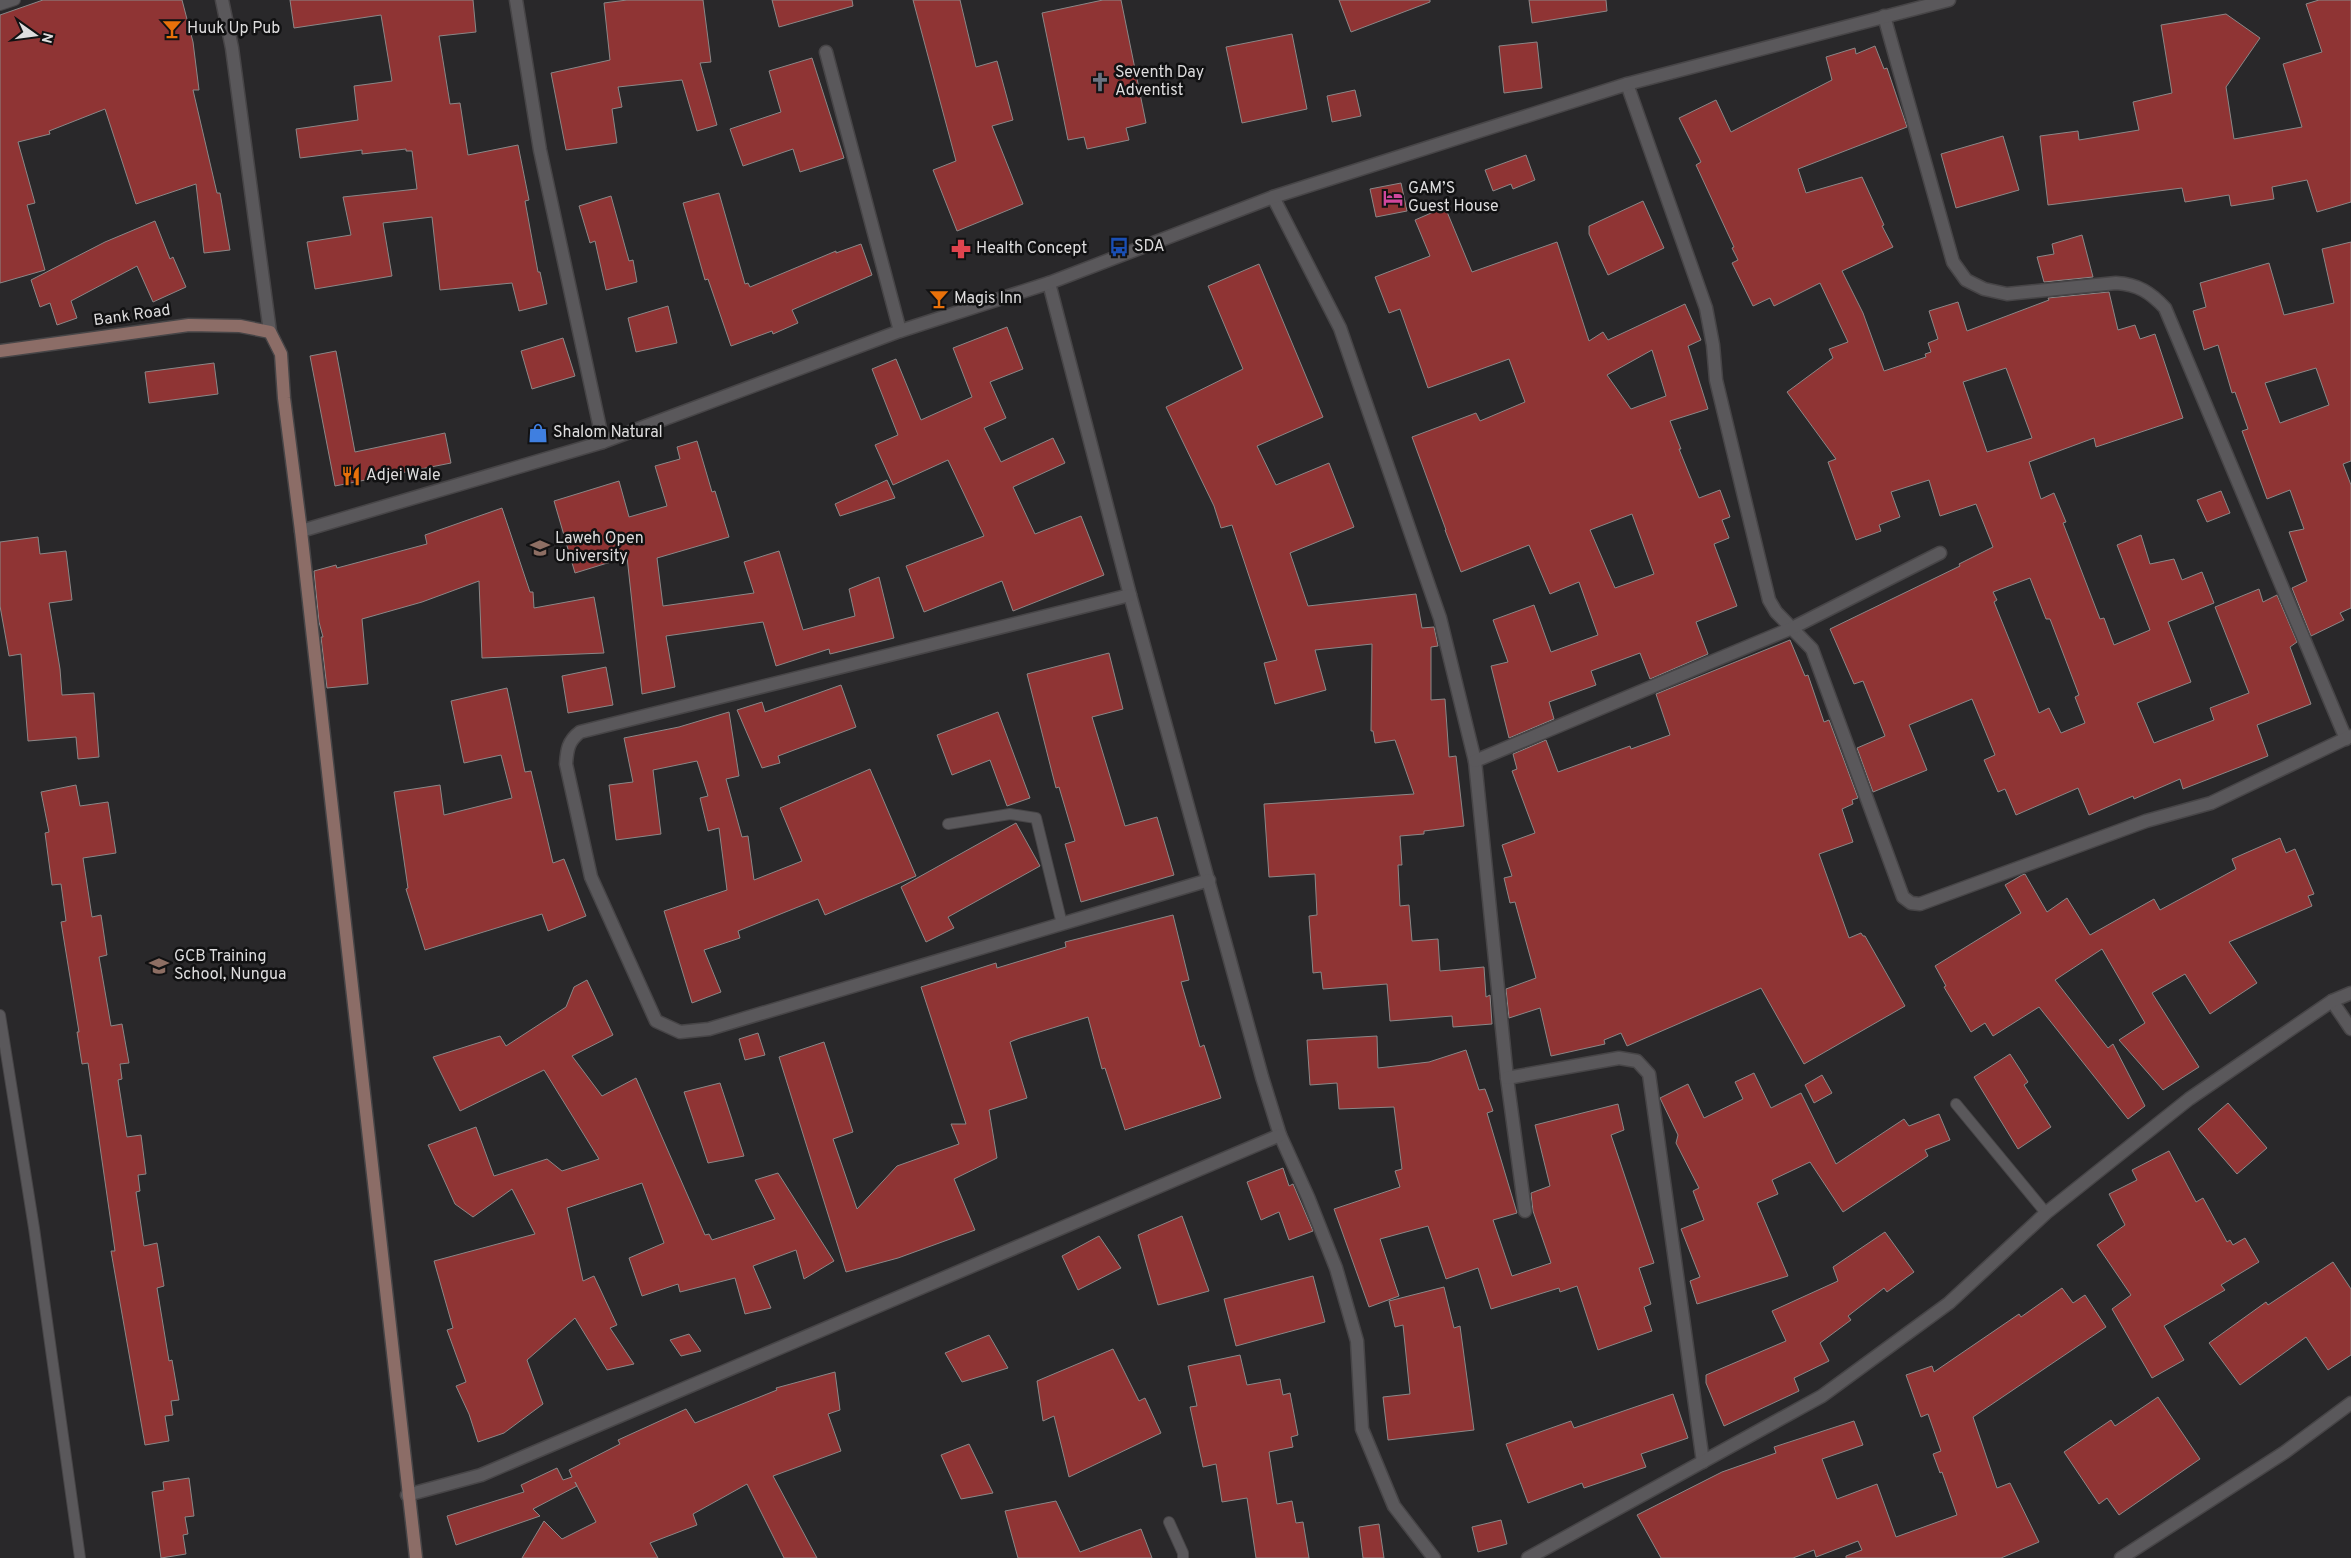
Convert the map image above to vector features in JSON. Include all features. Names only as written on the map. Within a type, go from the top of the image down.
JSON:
[{"type":"street","points":[[222,0],[232,48],[270,332],[280,354],[407,1495],[416,1558]]},
{"type":"street","points":[[516,0],[540,150],[602,442]]},
{"type":"street","points":[[301,531],[602,442],[900,332],[1048,283],[1273,197],[1627,84],[1949,0]]},
{"type":"street","points":[[1627,84],[1706,308],[1713,345],[1716,380],[1769,600],[1776,612],[1812,649],[1903,897],[1911,902],[1920,904],[2146,821],[2211,803],[2348,737],[2166,308],[2143,288],[2116,282],[2007,294],[1984,289],[1966,280],[1953,262],[1884,16]]},
{"type":"street","points":[[826,52],[900,332]]},
{"type":"street","points":[[1273,197],[1340,328],[1440,618],[1475,761],[1507,1078],[1525,1211]]},
{"type":"street","points":[[1048,283],[1130,595],[1280,1135],[1308,1197],[1336,1268],[1357,1341],[1362,1429],[1394,1506],[1434,1558]]},
{"type":"street","name":"Bank Road","points":[[0,351],[189,325],[240,326],[270,332]]},
{"type":"street","points":[[1475,761],[1792,628],[1940,553]]},
{"type":"street","points":[[1130,595],[580,732],[572,738],[567,748],[566,764],[591,877],[656,1021],[680,1032],[709,1029],[1209,880]]},
{"type":"street","points":[[1528,1558],[1822,1396],[1949,1304],[2046,1213],[2189,1099],[2332,1001],[2351,993]]},
{"type":"street","points":[[2332,1001],[2351,1029]]},
{"type":"street","points":[[1507,1078],[1619,1058],[1637,1060],[1648,1074],[1703,1462]]},
{"type":"street","points":[[407,1495],[481,1476],[1280,1135]]},
{"type":"street","points":[[2121,1558],[2285,1452],[2351,1403]]},
{"type":"lane","points":[[0,5],[15,0]]},
{"type":"lane","points":[[948,824],[1010,814],[1036,818],[1062,924]]},
{"type":"lane","points":[[0,1015],[34,1228],[80,1558]]},
{"type":"lane","points":[[1956,1104],[2046,1213]]},
{"type":"lane","points":[[1169,1522],[1184,1553],[1183,1558]]},
{"type":"building","points":[[43,0],[182,0],[193,42],[199,90],[193,90],[217,193],[220,193],[230,250],[204,253],[196,184],[136,204],[105,109],[49,131],[50,134],[18,142],[35,203],[27,205],[45,270],[0,283],[0,15]]},
{"type":"building","points":[[290,0],[473,0],[476,32],[439,36],[450,104],[460,103],[468,155],[518,145],[529,200],[525,201],[538,272],[540,272],[547,304],[519,311],[512,283],[440,290],[432,217],[383,223],[392,276],[315,289],[307,242],[351,235],[343,197],[417,189],[412,151],[406,151],[406,149],[362,154],[362,150],[300,158],[296,129],[358,120],[354,86],[392,81],[381,15],[294,28]]},
{"type":"building","points":[[627,0],[703,0],[711,62],[700,63],[717,125],[697,131],[682,80],[618,87],[622,107],[612,109],[617,143],[566,150],[551,73],[610,60],[604,3]]},
{"type":"building","points":[[772,0],[852,0],[853,6],[779,27]]},
{"type":"building","points":[[913,0],[960,0],[976,67],[997,61],[1013,120],[992,126],[1023,204],[957,231],[933,170],[956,161]]},
{"type":"building","points":[[1103,0],[1121,0],[1146,123],[1126,128],[1129,140],[1087,149],[1084,137],[1068,140],[1042,13]]},
{"type":"building","points":[[1339,0],[1430,0],[1430,2],[1351,32]]},
{"type":"building","points":[[1529,0],[1606,0],[1607,11],[1532,23]]},
{"type":"building","points":[[2319,0],[2351,0],[2351,202],[2317,212],[2307,180],[2272,187],[2274,199],[2231,206],[2229,195],[2185,202],[2182,188],[2048,205],[2040,136],[2078,131],[2079,140],[2139,130],[2133,102],[2172,93],[2161,25],[2226,14],[2260,38],[2226,87],[2234,139],[2302,127],[2283,64],[2322,52],[2306,4]]},
{"type":"building","points":[[1292,34],[1307,109],[1242,123],[1226,47]]},
{"type":"building","points":[[1537,42],[1542,88],[1504,93],[1499,46]]},
{"type":"building","points":[[1875,46],[1884,69],[1887,68],[1907,127],[1798,169],[1806,193],[1862,177],[1884,225],[1882,226],[1893,247],[1842,271],[1863,313],[1884,371],[1926,357],[1925,354],[1931,352],[1928,343],[1938,339],[1929,311],[1958,302],[1967,331],[2049,300],[2048,298],[2109,292],[2118,330],[2135,325],[2140,339],[2155,334],[2183,418],[2096,447],[2094,438],[2029,462],[2041,499],[2054,493],[2066,522],[2063,523],[2100,619],[2104,618],[2114,645],[2150,630],[2117,545],[2141,535],[2150,564],[2174,559],[2182,580],[2202,572],[2214,603],[2168,622],[2191,682],[2137,703],[2154,743],[2214,720],[2210,708],[2249,693],[2215,607],[2259,589],[2263,602],[2277,595],[2297,642],[2290,647],[2311,704],[2257,725],[2268,756],[2183,789],[2180,779],[2134,799],[2133,796],[2089,815],[2078,788],[2016,815],[2005,789],[1998,792],[1984,760],[1995,755],[1972,699],[1909,725],[1927,770],[1873,792],[1857,748],[1885,736],[1863,681],[1854,684],[1830,629],[1960,566],[1959,564],[1993,547],[1976,504],[1940,516],[1929,480],[1891,492],[1900,517],[1879,525],[1881,531],[1856,540],[1828,462],[1836,459],[1787,392],[1833,358],[1829,349],[1848,342],[1820,283],[1774,306],[1770,298],[1753,306],[1732,263],[1738,260],[1732,248],[1734,247],[1696,165],[1701,162],[1679,118],[1716,100],[1731,132],[1832,80],[1826,57],[1855,48],[1856,54]],"holes":[[[2006,368],[2032,438],[1987,452],[1963,382]],[[2030,578],[2046,619],[2050,619],[2079,695],[2075,697],[2085,723],[2061,733],[2049,708],[2039,713],[1994,602],[1997,600],[1993,592]]]},
{"type":"building","points":[[812,58],[844,158],[800,172],[793,149],[743,166],[730,129],[781,112],[769,71]]},
{"type":"building","points":[[1355,90],[1361,116],[1332,122],[1327,96]]},
{"type":"building","points":[[2003,136],[2019,190],[1956,208],[1941,154]]},
{"type":"building","points":[[1526,155],[1535,180],[1513,189],[1511,184],[1493,191],[1485,170]]},
{"type":"building","points":[[1401,183],[1407,211],[1376,217],[1370,189]]},
{"type":"building","points":[[719,193],[745,284],[748,283],[750,287],[836,251],[836,253],[861,244],[872,275],[792,310],[798,323],[773,334],[772,331],[731,346],[708,279],[705,280],[683,203]]},
{"type":"building","points":[[611,196],[629,261],[633,260],[637,282],[606,290],[595,241],[590,243],[579,206]]},
{"type":"building","points":[[1643,201],[1664,248],[1608,275],[1589,234],[1589,226]]},
{"type":"building","points":[[1445,207],[1472,272],[1557,242],[1589,341],[1603,332],[1608,340],[1685,304],[1701,340],[1688,346],[1708,409],[1670,421],[1699,498],[1720,490],[1730,517],[1722,520],[1729,538],[1714,544],[1737,606],[1696,622],[1708,654],[1650,679],[1640,653],[1591,671],[1596,685],[1549,702],[1554,719],[1509,738],[1491,666],[1508,662],[1493,620],[1534,605],[1551,652],[1598,635],[1579,582],[1550,594],[1529,545],[1461,572],[1412,437],[1476,413],[1480,421],[1525,402],[1509,359],[1428,388],[1400,309],[1389,313],[1375,277],[1430,256],[1415,220]],"holes":[[[1652,350],[1666,396],[1631,409],[1607,375]],[[1632,514],[1654,574],[1615,588],[1590,530]]]},
{"type":"building","points":[[155,221],[170,259],[173,257],[186,287],[153,302],[137,266],[71,301],[77,318],[57,325],[50,303],[40,307],[31,280],[105,242]]},
{"type":"building","points":[[2082,235],[2093,277],[2044,282],[2037,257],[2054,254],[2052,244]]},
{"type":"building","points":[[2351,242],[2351,461],[2343,464],[2351,485],[2351,608],[2340,613],[2344,620],[2311,636],[2292,588],[2307,581],[2289,532],[2304,529],[2290,490],[2267,499],[2242,431],[2248,429],[2235,392],[2232,393],[2218,345],[2204,350],[2193,311],[2206,307],[2200,283],[2269,263],[2284,315],[2334,303],[2322,249]],"holes":[[[2316,368],[2329,405],[2280,423],[2265,383]]]},
{"type":"building","points":[[1259,264],[1323,417],[1257,446],[1276,485],[1329,463],[1354,527],[1290,553],[1308,606],[1416,594],[1422,628],[1434,627],[1438,646],[1431,647],[1431,700],[1445,699],[1449,757],[1456,756],[1464,826],[1424,831],[1424,834],[1400,836],[1402,865],[1398,865],[1400,906],[1409,905],[1412,941],[1438,939],[1440,971],[1484,967],[1486,997],[1490,995],[1492,1024],[1453,1027],[1452,1016],[1390,1021],[1387,984],[1323,989],[1321,972],[1313,973],[1309,916],[1317,915],[1315,874],[1269,877],[1264,804],[1414,794],[1395,740],[1375,743],[1373,731],[1371,731],[1372,644],[1315,650],[1326,690],[1275,704],[1264,663],[1277,660],[1232,525],[1221,528],[1214,506],[1166,407],[1243,369],[1208,286]]},
{"type":"building","points":[[668,306],[677,343],[636,352],[628,318]]},
{"type":"building","points":[[1007,327],[1023,369],[990,382],[1006,418],[984,428],[1001,462],[1053,438],[1065,463],[1013,487],[1035,534],[1081,516],[1104,575],[1013,611],[1002,581],[924,612],[906,566],[984,536],[948,460],[893,485],[875,445],[898,435],[872,369],[896,359],[921,420],[972,397],[953,348]]},
{"type":"building","points":[[563,338],[575,376],[532,389],[521,351]]},
{"type":"building","points":[[336,351],[355,452],[445,433],[451,463],[335,486],[310,356]]},
{"type":"building","points":[[214,363],[218,394],[149,403],[145,372]]},
{"type":"building","points":[[697,441],[712,492],[715,491],[729,537],[657,558],[663,606],[754,593],[744,562],[779,551],[803,630],[855,616],[849,589],[879,577],[894,638],[830,654],[829,649],[776,666],[763,622],[666,636],[675,687],[642,694],[627,557],[575,573],[554,501],[619,481],[629,517],[667,506],[655,466],[680,459],[677,447]]},
{"type":"building","points":[[887,480],[895,498],[840,516],[835,504]]},
{"type":"building","points":[[2221,491],[2230,513],[2207,522],[2197,500]]},
{"type":"building","points":[[502,508],[530,592],[533,592],[534,608],[594,597],[604,653],[482,658],[479,581],[422,602],[362,619],[368,684],[327,688],[321,637],[323,637],[319,622],[314,571],[336,565],[337,568],[427,544],[425,535]]},
{"type":"building","points":[[38,537],[40,554],[66,551],[72,600],[49,603],[60,669],[62,695],[94,693],[99,757],[78,759],[76,737],[28,741],[21,654],[9,656],[0,606],[0,542]]},
{"type":"building","points":[[1790,640],[1805,676],[1808,675],[1824,722],[1829,720],[1858,798],[1852,800],[1853,804],[1842,809],[1853,842],[1819,854],[1849,938],[1861,933],[1865,936],[1905,1006],[1804,1064],[1761,988],[1627,1046],[1621,1033],[1604,1040],[1605,1044],[1551,1056],[1540,1008],[1509,1018],[1506,989],[1536,978],[1515,902],[1510,903],[1504,878],[1512,876],[1502,845],[1535,833],[1512,771],[1517,769],[1513,754],[1546,740],[1558,772],[1630,746],[1631,749],[1670,735],[1656,694]]},
{"type":"building","points":[[1109,653],[1123,709],[1092,717],[1125,826],[1157,817],[1174,875],[1081,902],[1065,844],[1075,841],[1059,787],[1056,788],[1027,674]]},
{"type":"building","points":[[606,667],[613,705],[568,713],[562,676]]},
{"type":"building","points":[[841,685],[856,727],[778,756],[780,763],[762,768],[737,710],[762,702],[765,712]]},
{"type":"building","points":[[507,688],[525,772],[531,771],[553,863],[564,859],[586,916],[548,931],[542,914],[425,950],[406,889],[408,888],[394,792],[440,785],[444,815],[512,798],[501,755],[464,763],[451,701]]},
{"type":"building","points":[[729,712],[739,776],[726,779],[742,837],[748,836],[754,880],[802,861],[780,808],[870,769],[916,876],[825,915],[818,899],[738,931],[740,938],[704,950],[721,992],[692,1003],[664,911],[727,890],[719,828],[708,831],[700,798],[708,796],[697,761],[653,770],[661,834],[616,840],[609,785],[633,782],[624,738],[679,727]]},
{"type":"building","points":[[998,712],[1030,798],[1007,806],[990,760],[952,775],[937,735]]},
{"type":"building","points":[[76,785],[80,806],[108,802],[116,853],[83,858],[92,917],[101,915],[107,955],[99,957],[111,1026],[122,1024],[129,1063],[120,1064],[122,1079],[118,1080],[127,1137],[141,1135],[146,1174],[138,1175],[140,1191],[136,1192],[144,1246],[157,1243],[164,1286],[157,1288],[169,1361],[172,1360],[179,1400],[171,1401],[173,1415],[165,1416],[169,1441],[145,1445],[111,1251],[115,1251],[88,1063],[82,1064],[77,1032],[79,1032],[61,922],[66,921],[61,884],[52,885],[45,833],[49,832],[41,792]]},
{"type":"building","points":[[1016,823],[1040,866],[948,917],[954,928],[926,942],[901,887]]},
{"type":"building","points":[[2280,838],[2286,853],[2295,849],[2314,894],[2308,896],[2312,906],[2229,942],[2257,983],[2210,1014],[2185,974],[2152,993],[2199,1067],[2163,1090],[2119,1040],[2145,1023],[2102,949],[2055,980],[2108,1048],[2113,1044],[2145,1106],[2128,1119],[2039,1007],[1993,1036],[1985,1023],[1971,1032],[1944,987],[1946,986],[1935,966],[2021,913],[2005,885],[2022,875],[2025,874],[2047,912],[2067,898],[2090,935],[2154,899],[2160,910],[2236,869],[2232,859]]},
{"type":"building","points":[[1173,915],[1189,980],[1181,982],[1200,1047],[1204,1045],[1221,1098],[1125,1130],[1105,1068],[1102,1069],[1088,1017],[1010,1042],[1027,1098],[989,1110],[997,1158],[954,1179],[975,1230],[898,1258],[846,1272],[779,1057],[824,1042],[853,1132],[833,1139],[857,1209],[897,1166],[959,1144],[951,1124],[966,1124],[921,987],[996,963],[997,968],[1066,947],[1065,942]]},
{"type":"building","points":[[587,980],[613,1035],[572,1056],[602,1096],[636,1078],[705,1235],[709,1234],[712,1240],[775,1219],[755,1180],[778,1173],[834,1261],[804,1279],[796,1250],[753,1266],[771,1308],[745,1314],[735,1278],[680,1292],[678,1284],[642,1296],[629,1258],[664,1243],[642,1183],[567,1208],[583,1281],[594,1276],[617,1325],[610,1328],[634,1364],[607,1370],[575,1318],[527,1360],[543,1404],[504,1433],[478,1442],[469,1414],[456,1386],[466,1382],[447,1330],[453,1328],[434,1261],[535,1234],[512,1189],[473,1217],[455,1204],[428,1145],[476,1127],[494,1176],[547,1159],[562,1171],[599,1159],[544,1070],[460,1111],[433,1057],[500,1036],[506,1046],[566,1007],[574,987]]},
{"type":"building","points":[[758,1033],[765,1055],[745,1060],[739,1039]]},
{"type":"building","points":[[1377,1036],[1378,1068],[1429,1062],[1466,1050],[1479,1090],[1485,1089],[1493,1111],[1487,1113],[1517,1213],[1493,1220],[1512,1276],[1551,1263],[1533,1211],[1531,1193],[1550,1186],[1535,1125],[1618,1104],[1624,1130],[1611,1135],[1654,1263],[1639,1268],[1651,1304],[1644,1307],[1652,1331],[1598,1350],[1577,1286],[1560,1292],[1559,1288],[1491,1309],[1478,1268],[1446,1279],[1428,1226],[1380,1239],[1399,1296],[1369,1307],[1334,1209],[1400,1187],[1395,1171],[1402,1169],[1394,1107],[1339,1109],[1337,1083],[1310,1085],[1307,1040]]},
{"type":"building","points":[[2010,1054],[2028,1082],[2024,1085],[2051,1127],[2018,1149],[1974,1077]]},
{"type":"building","points":[[1754,1073],[1771,1108],[1801,1093],[1836,1164],[1904,1119],[1909,1126],[1939,1114],[1950,1140],[1925,1150],[1928,1156],[1843,1212],[1810,1162],[1772,1180],[1778,1194],[1757,1203],[1788,1276],[1697,1304],[1690,1281],[1700,1277],[1681,1229],[1704,1220],[1693,1191],[1699,1188],[1676,1143],[1678,1135],[1660,1098],[1688,1084],[1704,1118],[1743,1099],[1735,1082]]},
{"type":"building","points":[[1822,1075],[1832,1093],[1814,1103],[1805,1085]]},
{"type":"building","points":[[720,1083],[744,1156],[708,1163],[684,1092]]},
{"type":"building","points":[[2228,1103],[2267,1148],[2237,1174],[2198,1129]]},
{"type":"building","points":[[2169,1151],[2196,1202],[2203,1198],[2227,1242],[2230,1240],[2233,1245],[2245,1238],[2259,1262],[2221,1285],[2225,1290],[2164,1326],[2184,1360],[2152,1378],[2112,1309],[2131,1295],[2097,1245],[2125,1225],[2109,1194],[2137,1180],[2132,1170]]},
{"type":"building","points":[[1283,1168],[1289,1186],[1293,1184],[1313,1231],[1289,1240],[1279,1212],[1261,1220],[1247,1182]]},
{"type":"building","points":[[1182,1216],[1209,1291],[1158,1305],[1138,1235]]},
{"type":"building","points":[[1885,1232],[1914,1272],[1887,1292],[1884,1288],[1848,1316],[1851,1320],[1820,1343],[1829,1361],[1794,1378],[1799,1391],[1724,1426],[1706,1383],[1706,1375],[1786,1341],[1772,1311],[1838,1281],[1833,1267]]},
{"type":"building","points":[[1099,1236],[1121,1268],[1078,1290],[1062,1256]]},
{"type":"building","points":[[2333,1262],[2351,1289],[2351,1355],[2328,1370],[2306,1337],[2240,1385],[2209,1343],[2266,1302],[2268,1305]]},
{"type":"building","points":[[1313,1276],[1325,1322],[1236,1346],[1224,1299]]},
{"type":"building","points":[[1444,1287],[1454,1328],[1460,1326],[1474,1430],[1388,1440],[1383,1397],[1410,1394],[1403,1325],[1395,1327],[1389,1301]]},
{"type":"building","points":[[2062,1288],[2073,1303],[2085,1295],[2106,1327],[1973,1417],[1997,1488],[2010,1483],[2039,1542],[2001,1558],[1846,1558],[1846,1556],[1862,1550],[1858,1541],[1816,1557],[1814,1550],[1793,1558],[1661,1558],[1637,1515],[1722,1472],[1776,1453],[1774,1447],[1854,1421],[1863,1445],[1822,1459],[1837,1499],[1877,1484],[1896,1537],[1957,1515],[1942,1472],[1940,1473],[1933,1454],[1941,1451],[1928,1414],[1921,1417],[1906,1375],[1932,1366],[1934,1372],[2019,1314],[2021,1317]]},
{"type":"building","points":[[689,1334],[701,1351],[681,1356],[670,1340]]},
{"type":"building","points":[[989,1335],[1008,1368],[962,1382],[945,1353]]},
{"type":"building","points":[[1113,1349],[1139,1401],[1145,1398],[1161,1433],[1069,1477],[1054,1416],[1043,1421],[1037,1381]]},
{"type":"building","points":[[1240,1355],[1247,1385],[1280,1379],[1283,1395],[1290,1393],[1298,1435],[1291,1437],[1293,1447],[1269,1452],[1277,1504],[1292,1501],[1296,1523],[1303,1522],[1309,1558],[1256,1558],[1247,1498],[1222,1502],[1216,1464],[1203,1467],[1190,1407],[1197,1406],[1188,1366]]},
{"type":"building","points":[[835,1372],[840,1410],[828,1414],[841,1451],[773,1476],[817,1558],[784,1558],[747,1484],[693,1514],[697,1525],[650,1543],[658,1558],[522,1558],[544,1521],[562,1539],[596,1522],[575,1482],[577,1486],[533,1509],[540,1516],[456,1545],[447,1516],[524,1492],[521,1485],[557,1468],[563,1480],[572,1477],[569,1470],[620,1444],[618,1440],[686,1409],[695,1423],[777,1390],[776,1388]]},
{"type":"building","points":[[1673,1394],[1688,1438],[1641,1454],[1646,1467],[1584,1488],[1582,1483],[1528,1503],[1506,1444],[1571,1421],[1574,1428]]},
{"type":"building","points":[[2158,1397],[2200,1459],[2119,1515],[2107,1498],[2099,1504],[2064,1452],[2111,1420],[2115,1426]]},
{"type":"building","points":[[969,1444],[993,1493],[961,1499],[941,1455]]},
{"type":"building","points":[[189,1478],[194,1516],[185,1517],[188,1534],[183,1535],[186,1554],[161,1558],[152,1492],[164,1490],[163,1482]]},
{"type":"building","points":[[1056,1501],[1080,1552],[1141,1529],[1152,1558],[1018,1558],[1005,1511]]},
{"type":"building","points":[[1501,1520],[1507,1544],[1478,1552],[1472,1527]]},
{"type":"building","points":[[1379,1524],[1384,1558],[1363,1558],[1359,1527]]},
{"type":"place","name":"Huuk Up Pub","points":[[172,29]]},
{"type":"place","name":"Seventh Day Adventist","points":[[1100,82]]},
{"type":"place","name":"GAM’S Guest House","points":[[1393,198]]},
{"type":"place","name":"SDA","points":[[1119,247]]},
{"type":"place","name":"Health Concept","points":[[961,249]]},
{"type":"place","name":"Magis Inn","points":[[939,299]]},
{"type":"place","name":"Shalom Natural","points":[[538,433]]},
{"type":"place","name":"Adjei Wale","points":[[351,476]]},
{"type":"place","name":"Laweh Open University","points":[[540,548]]},
{"type":"place","name":"GCB Training School, Nungua","points":[[159,966]]}]
